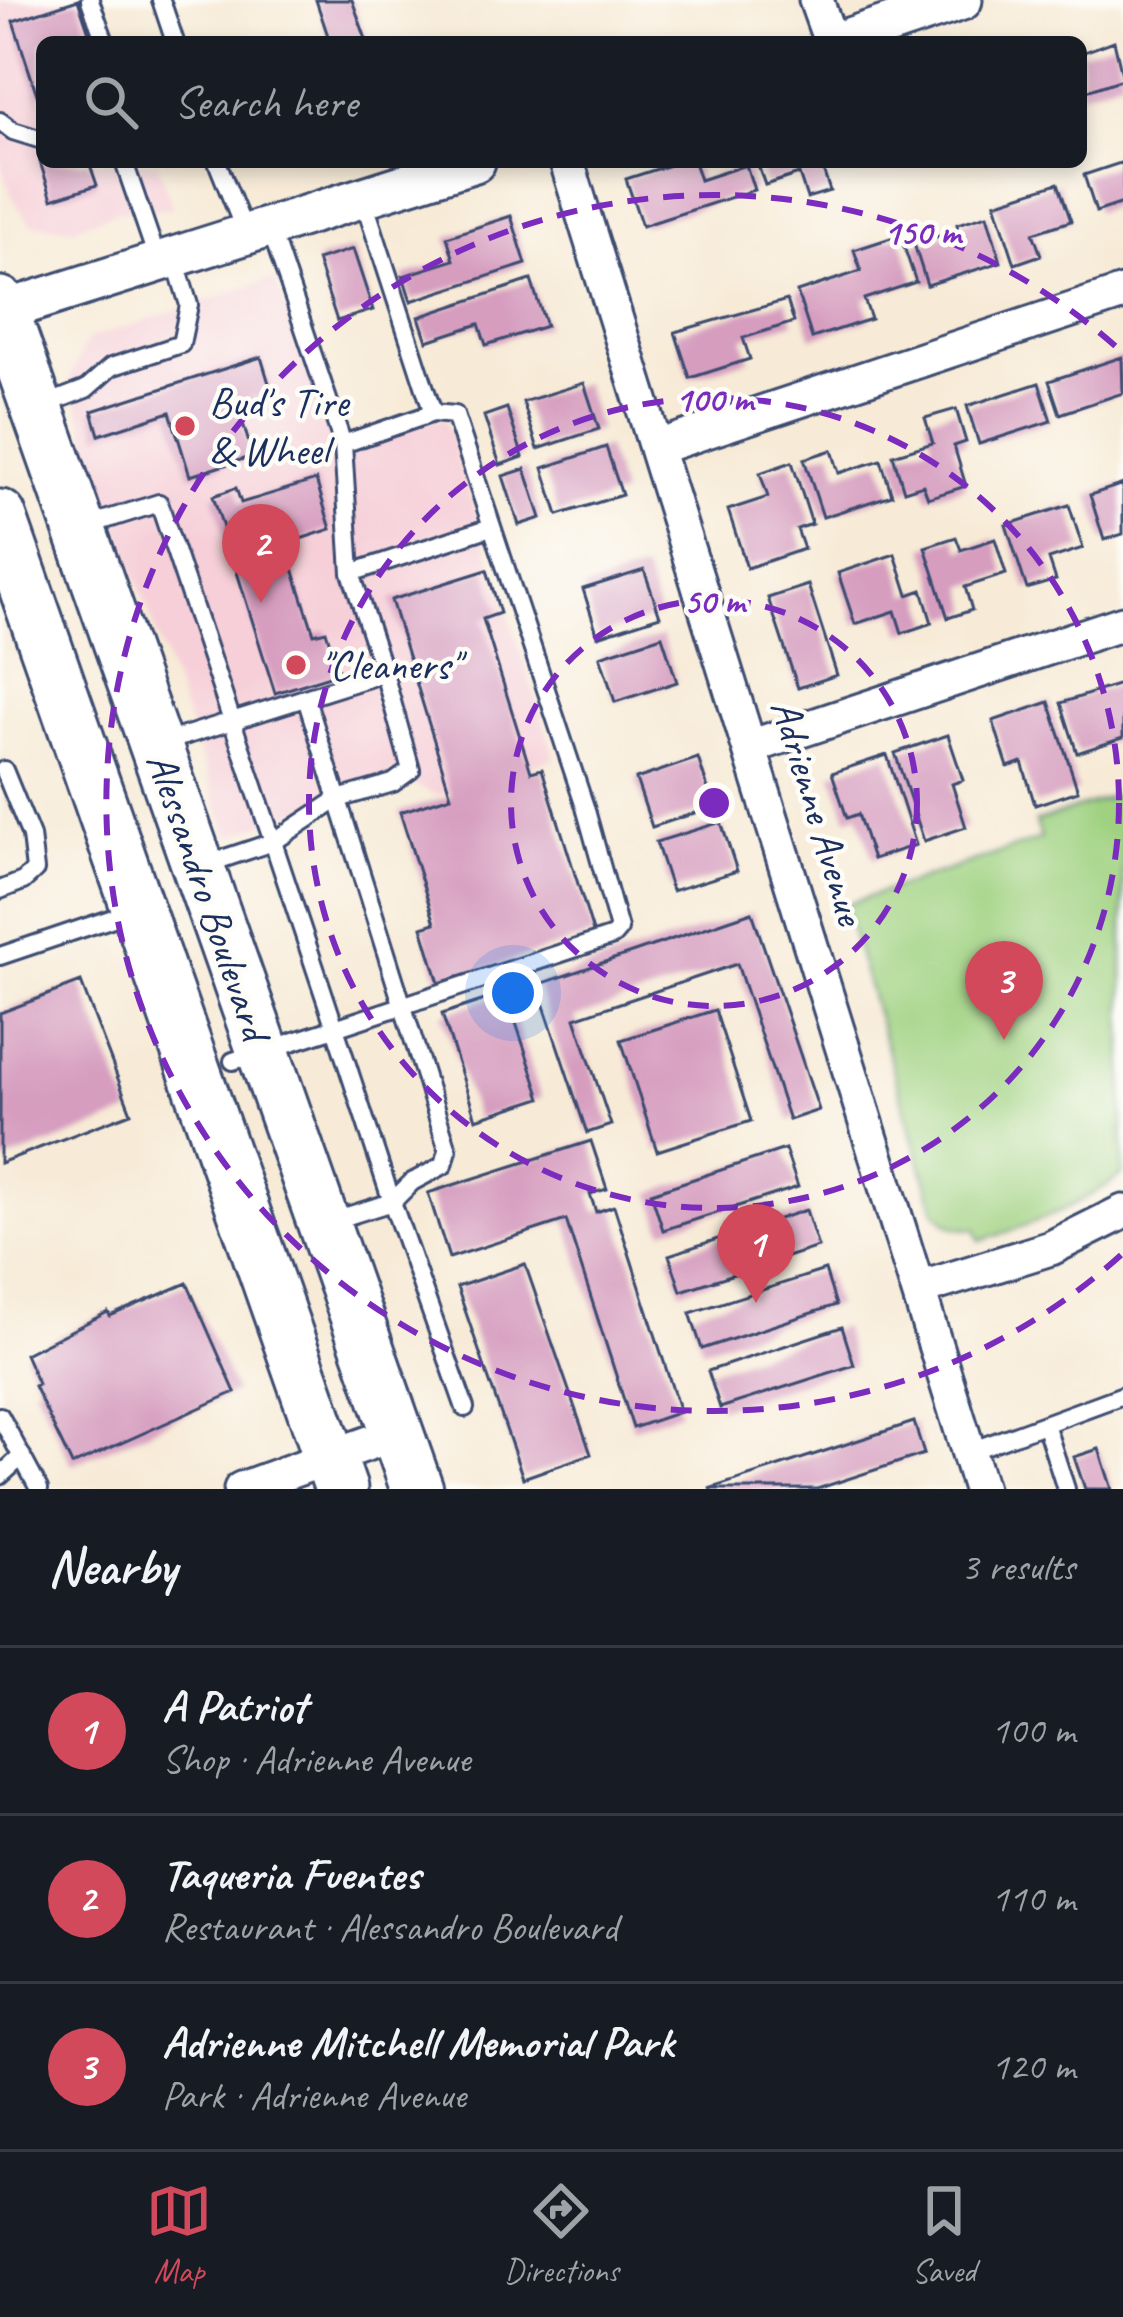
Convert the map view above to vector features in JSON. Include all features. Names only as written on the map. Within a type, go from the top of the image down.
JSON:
[{"type":"main road","name":"Alessandro Boulevard","points":[[1,309],[197,867],[248,1057]]},
{"type":"main road","name":"Alessandro Boulevard","points":[[0,516],[335,1473]]},
{"type":"main road","points":[[52,665],[107,728],[149,844],[197,867]]},
{"type":"main road","points":[[137,910],[179,928],[218,1037],[248,1057],[296,1143],[417,1489]]},
{"type":"street","points":[[816,0],[831,36]]},
{"type":"street","points":[[852,36],[962,0]]},
{"type":"street","points":[[1,309],[456,168]]},
{"type":"street","name":"Adrienne Avenue","points":[[569,168],[980,1489]]},
{"type":"street","points":[[658,447],[1123,293]]},
{"type":"street","points":[[750,747],[1123,623]]},
{"type":"street","points":[[919,1289],[1051,1248],[1123,1212]]},
{"type":"street","points":[[241,1489],[335,1473],[398,1432]]},
{"type":"lane","points":[[90,0],[103,36]]},
{"type":"lane","points":[[160,0],[173,36]]},
{"type":"lane","points":[[0,122],[36,141]]},
{"type":"lane","points":[[38,407],[86,389],[111,367],[181,344],[189,305],[127,168]]},
{"type":"lane","points":[[197,867],[273,842],[338,800],[393,783],[411,770],[351,573],[343,444],[258,231],[221,168]]},
{"type":"lane","points":[[362,197],[433,413]]},
{"type":"lane","points":[[248,1057],[613,937],[619,929],[585,807],[455,416],[433,413],[343,444]]},
{"type":"lane","points":[[80,528],[159,503],[465,1408]]},
{"type":"lane","points":[[351,573],[491,527]]},
{"type":"lane","points":[[155,745],[384,673]]},
{"type":"lane","points":[[306,698],[448,1150],[444,1166],[400,1190],[392,1202],[324,1223]]},
{"type":"lane","points":[[0,890],[35,870],[31,836],[1,768]]},
{"type":"lane","points":[[0,956],[137,910]]},
{"type":"lane","points":[[968,1452],[1123,1395]]},
{"type":"lane","points":[[0,1416],[39,1489]]},
{"type":"lane","points":[[1046,1427],[1066,1489]]},
{"type":"lane","points":[[0,1476],[22,1456]]},
{"type":"shaded area","points":[[0,0],[99,0],[112,36],[36,36],[36,168],[159,168],[173,209],[116,212],[73,228],[31,224],[12,197],[0,162]]},
{"type":"shaded area","points":[[275,278],[333,439],[445,418],[555,758],[436,795],[393,774],[229,837],[98,472],[70,377],[88,339]]},
{"type":"green space","points":[[1123,793],[1123,1174],[1054,1213],[980,1241],[975,1228],[952,1226],[935,1210],[844,905],[1041,839],[1036,822]]},
{"type":"building","points":[[78,0],[90,36],[36,36],[36,92],[13,21]]},
{"type":"building","points":[[316,0],[352,0],[365,36],[328,36]]},
{"type":"building","points":[[1114,41],[1123,79],[1087,91],[1087,51]]},
{"type":"building","points":[[1123,162],[1123,203],[1096,212],[1084,175]]},
{"type":"building","points":[[42,168],[91,168],[97,185],[52,199]]},
{"type":"building","points":[[660,168],[696,168],[700,180],[747,168],[754,190],[642,226],[626,179]]},
{"type":"building","points":[[759,168],[822,168],[830,191],[807,198],[799,174],[765,185]]},
{"type":"building","points":[[1058,183],[1071,221],[1033,233],[1041,255],[1015,264],[995,203]]},
{"type":"building","points":[[987,215],[1001,262],[927,285],[914,244]]},
{"type":"building","points":[[511,216],[526,264],[411,301],[403,276],[454,260],[447,237]]},
{"type":"building","points":[[900,235],[916,282],[864,299],[871,319],[812,338],[797,292],[861,271],[854,250]]},
{"type":"building","points":[[353,249],[373,310],[337,321],[317,260]]},
{"type":"building","points":[[531,280],[546,326],[486,345],[479,324],[427,341],[419,317]]},
{"type":"building","points":[[787,300],[794,322],[743,338],[750,359],[690,378],[675,332]]},
{"type":"building","points":[[261,357],[272,393],[237,404],[253,456],[190,476],[170,412],[99,435],[92,411]]},
{"type":"building","points":[[1122,357],[1123,393],[1060,414],[1049,381]]},
{"type":"building","points":[[584,383],[599,429],[538,449],[523,402]]},
{"type":"building","points":[[1039,383],[1051,421],[979,444],[967,406]]},
{"type":"building","points":[[507,408],[523,457],[500,465],[484,416]]},
{"type":"building","points":[[956,409],[966,442],[954,446],[966,486],[928,498],[923,485],[904,491],[893,455],[933,443],[925,418]]},
{"type":"building","points":[[606,447],[622,495],[558,515],[543,468]]},
{"type":"building","points":[[832,450],[839,473],[881,460],[892,495],[823,517],[804,459]]},
{"type":"building","points":[[792,462],[812,524],[797,529],[804,549],[747,568],[728,510],[768,497],[760,473]]},
{"type":"building","points":[[525,469],[541,518],[519,525],[503,476]]},
{"type":"building","points":[[316,480],[331,529],[285,544],[314,634],[326,631],[339,673],[275,693],[213,496],[236,488],[241,503]]},
{"type":"building","points":[[1123,484],[1123,534],[1104,540],[1090,495]]},
{"type":"building","points":[[1069,505],[1083,548],[1049,559],[1056,580],[1027,589],[1006,525]]},
{"type":"building","points":[[956,537],[961,550],[995,539],[1006,574],[965,587],[972,610],[948,618],[925,547]]},
{"type":"building","points":[[895,554],[908,595],[922,590],[932,623],[902,633],[895,611],[855,624],[838,573]]},
{"type":"building","points":[[487,570],[500,613],[483,619],[531,772],[542,769],[594,935],[439,983],[422,927],[435,923],[400,812],[451,796],[391,600]]},
{"type":"building","points":[[644,570],[660,616],[598,636],[583,589]]},
{"type":"building","points":[[808,585],[837,675],[798,688],[768,598]]},
{"type":"building","points":[[662,636],[677,682],[615,702],[600,656]]},
{"type":"building","points":[[1123,683],[1123,738],[1077,753],[1061,703]]},
{"type":"building","points":[[1049,702],[1078,791],[1035,805],[1022,762],[1008,767],[993,721]]},
{"type":"building","points":[[948,735],[963,780],[952,784],[966,827],[924,841],[895,753]]},
{"type":"building","points":[[887,755],[916,845],[873,859],[858,814],[847,818],[832,773]]},
{"type":"building","points":[[698,758],[714,807],[652,827],[636,779]]},
{"type":"building","points":[[721,822],[737,871],[672,891],[656,842]]},
{"type":"building","points":[[752,912],[819,1110],[789,1120],[737,964],[575,1018],[611,1125],[587,1133],[537,985]]},
{"type":"building","points":[[81,982],[131,1113],[0,1163],[0,1013]]},
{"type":"building","points":[[506,993],[541,1098],[476,1119],[442,1014]]},
{"type":"building","points":[[715,1010],[751,1121],[657,1151],[621,1040]]},
{"type":"building","points":[[591,1141],[607,1189],[590,1194],[596,1212],[614,1206],[680,1412],[633,1428],[566,1220],[449,1258],[428,1193]]},
{"type":"building","points":[[785,1149],[798,1187],[663,1230],[651,1193]]},
{"type":"building","points":[[806,1210],[818,1247],[681,1291],[669,1255]]},
{"type":"building","points":[[525,1264],[591,1454],[523,1478],[457,1287]]},
{"type":"building","points":[[825,1270],[836,1305],[702,1349],[690,1313]]},
{"type":"building","points":[[187,1283],[235,1392],[72,1465],[34,1386],[38,1384],[25,1354],[108,1312],[110,1316]]},
{"type":"building","points":[[842,1327],[854,1365],[720,1408],[708,1371]]},
{"type":"building","points":[[914,1422],[924,1454],[817,1489],[709,1489]]},
{"type":"building","points":[[1099,1449],[1112,1489],[1085,1489],[1074,1457]]},
{"type":"place","name":"Bud's Tire & Wheel","points":[[185,426]]},
{"type":"place","name":"Taqueria Fuentes","points":[[261,603]]},
{"type":"place","name":"\"Cleaners\"","points":[[296,665]]},
{"type":"place","name":"Adrienne Mitchell Memorial Park","points":[[1004,1040]]},
{"type":"place","name":"A Patriot","points":[[756,1303]]}]
